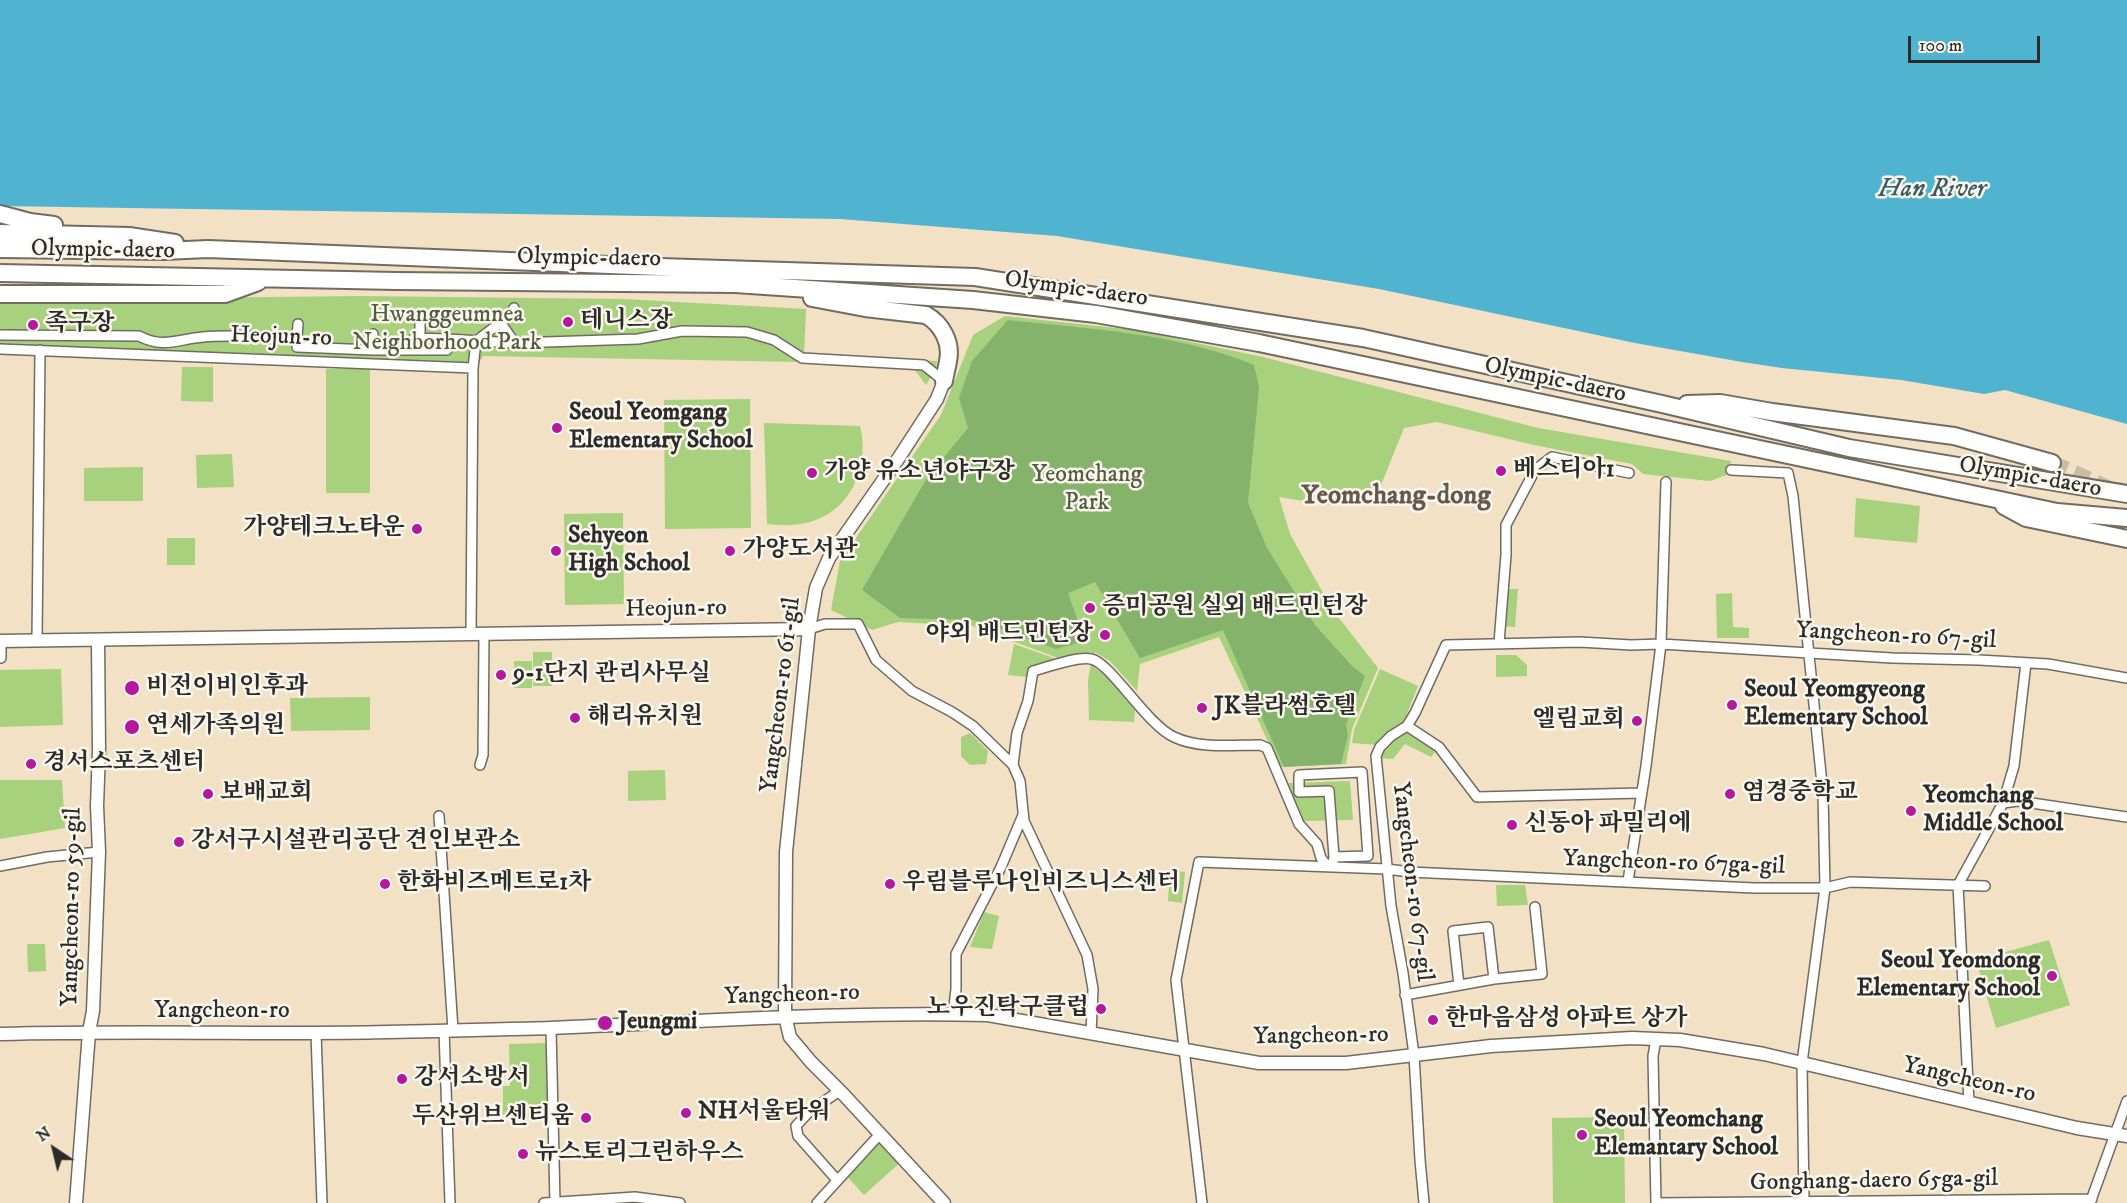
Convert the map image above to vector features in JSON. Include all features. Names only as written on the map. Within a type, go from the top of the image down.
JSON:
[{"type":"highway","points":[[0,214],[40,223],[208,249]]},
{"type":"highway","points":[[0,233],[129,236]]},
{"type":"highway","name":"Olympic-daero","points":[[0,249],[164,251],[208,249],[975,277],[1363,339],[1662,404],[1850,448],[2127,494]]},
{"type":"highway","name":"Olympic-daero","points":[[0,273],[735,284],[973,300],[1096,314],[1259,343],[2057,512],[2127,518]]},
{"type":"highway","points":[[0,294],[225,294],[271,278]]},
{"type":"highway","points":[[735,284],[865,308],[926,315],[942,328],[946,338],[948,362],[944,381]]},
{"type":"highway","points":[[0,288],[33,294]]},
{"type":"highway","points":[[1662,404],[1720,403],[1954,436],[2052,463]]},
{"type":"highway","points":[[1988,497],[2026,518],[2127,538]]},
{"type":"main road","name":"Yangcheon-ro 61-gil","points":[[785,1016],[786,852],[809,629],[816,588],[829,558],[937,399],[944,381]]},
{"type":"main road","name":"Heojun-ro","points":[[0,641],[809,629]]},
{"type":"main road","name":"Yangcheon-ro 59-gil","points":[[76,1203],[89,1032],[93,1011],[99,852],[93,821],[98,640]]},
{"type":"main road","name":"Yangcheon-ro","points":[[0,1034],[316,1033],[551,1028],[785,1016],[953,1014],[988,1015],[1259,1063],[1346,1063],[1491,1046],[1632,1038],[1680,1040],[1764,1054],[1969,1103],[2121,1136]]},
{"type":"main road","points":[[785,1016],[790,1037],[944,1203]]},
{"type":"street","points":[[480,765],[483,755],[478,634],[473,368],[476,341],[508,317],[514,308]]},
{"type":"street","points":[[420,321],[420,338]]},
{"type":"street","points":[[500,322],[515,343]]},
{"type":"street","points":[[298,324],[297,347],[447,350]]},
{"type":"street","points":[[414,350],[414,338],[515,343],[638,339],[682,331],[747,332],[774,340],[802,358],[924,365],[944,381]]},
{"type":"street","points":[[0,335],[139,336],[152,342],[182,342],[202,337],[297,338]]},
{"type":"street","points":[[372,337],[373,350]]},
{"type":"street","points":[[259,358],[261,338]]},
{"type":"street","points":[[447,339],[447,366]]},
{"type":"street","name":"Heojun-ro","points":[[0,349],[473,368]]},
{"type":"street","points":[[37,641],[40,350]]},
{"type":"street","points":[[1499,642],[1506,525],[1535,470],[1552,457],[1629,473]]},
{"type":"street","points":[[1731,470],[1788,473],[1793,496],[1822,794],[1825,888],[1802,1063],[1804,1202]]},
{"type":"street","points":[[1628,881],[1661,644],[1666,482]]},
{"type":"street","points":[[809,629],[825,624],[858,624],[876,660],[912,692],[952,712],[973,726],[1013,765],[1020,781],[1024,821],[1087,955],[1093,989],[1091,1033]]},
{"type":"street","points":[[0,641],[1,657]]},
{"type":"street","name":"Yangcheon-ro 67-gil","points":[[1424,1203],[1414,1055],[1391,906],[1376,756],[1380,747],[1391,736],[1407,726],[1446,645],[1499,642],[1661,644],[1892,658],[2048,664],[2127,678]]},
{"type":"street","points":[[1013,765],[1017,733],[1028,701],[1033,671],[1083,659],[1093,659],[1104,666],[1152,722],[1172,737],[1194,744],[1260,745],[1268,748],[1299,824],[1317,844],[1321,858],[1331,864]]},
{"type":"street","points":[[1969,1103],[1958,885],[2003,803],[2014,766],[2026,663]]},
{"type":"street","points":[[1407,726],[1439,747],[1477,797],[1641,793]]},
{"type":"street","points":[[1202,1203],[1176,980],[1198,862],[1331,864],[1368,856],[1362,772],[1299,775],[1299,792],[1329,791],[1332,834],[1331,864]]},
{"type":"street","points":[[2003,803],[2018,801],[2127,817]]},
{"type":"street","points":[[953,1014],[956,954],[1001,867],[1023,815]]},
{"type":"street","points":[[439,816],[444,883],[450,1203]]},
{"type":"street","points":[[1324,825],[1326,830],[1332,834]]},
{"type":"street","points":[[0,866],[47,857],[99,852]]},
{"type":"street","name":"Yangcheon-ro 67ga-gil","points":[[1331,864],[1410,872],[1754,888],[1825,888],[1850,882],[1985,886]]},
{"type":"street","points":[[1405,995],[1494,979],[1542,974],[1535,907]]},
{"type":"street","points":[[1459,986],[1453,931],[1488,927],[1494,979]]},
{"type":"street","points":[[551,1028],[555,1203]]},
{"type":"street","points":[[316,1033],[322,1203]]},
{"type":"street","points":[[1656,1039],[1653,1056],[1656,1203]]},
{"type":"street","points":[[837,1180],[798,1136],[796,1126],[808,1113],[839,1090]]},
{"type":"street","points":[[2091,1201],[2121,1136],[2127,1101]]},
{"type":"street","points":[[817,1203],[880,1134]]},
{"type":"street","points":[[544,1203],[635,1197],[680,1203]]},
{"type":"street","name":"Gonghang-daero 65ga-gil","points":[[1656,1203],[2091,1201]]},
{"type":"green space","name":"Hwanggeumnea Neighborhood Park","points":[[358,296],[624,299],[806,309],[804,355],[937,361],[936,368],[926,385],[914,369],[800,362],[483,356],[478,365],[0,346],[0,300]]},
{"type":"green space","name":"Yeomchang Park","points":[[1005,316],[1134,330],[1263,357],[1538,428],[1731,461],[1729,474],[1710,481],[1643,474],[1632,464],[1534,445],[1437,422],[1404,428],[1381,485],[1328,505],[1279,497],[1290,534],[1332,609],[1378,668],[1352,729],[1346,764],[1280,767],[1219,637],[1140,664],[1137,691],[1110,661],[1096,653],[1058,658],[972,626],[898,622],[872,630],[831,610],[840,561],[941,415],[973,335]]},
{"type":"green space","name":"Yeomchang Park","points":[[1008,320],[1164,339],[1225,354],[1254,365],[1259,387],[1248,503],[1267,548],[1315,625],[1352,666],[1365,676],[1346,725],[1348,735],[1341,764],[1284,767],[1223,630],[1140,658],[1095,582],[1068,593],[1085,641],[1056,649],[974,620],[900,618],[862,590],[927,478],[968,428],[959,398],[972,361]]},
{"type":"green space","points":[[182,367],[213,367],[213,402],[181,401]]},
{"type":"green space","points":[[326,369],[370,369],[370,493],[326,493]]},
{"type":"green space","points":[[750,399],[751,528],[665,529],[664,400]]},
{"type":"green space","name":"가양 유소년야구장","points":[[764,423],[860,426],[862,454],[860,468],[856,481],[841,504],[831,512],[806,523],[767,524]]},
{"type":"green space","points":[[232,454],[234,487],[197,488],[196,455]]},
{"type":"green space","points":[[143,467],[143,501],[84,501],[84,468]]},
{"type":"green space","points":[[1856,498],[1920,506],[1917,543],[1854,537]]},
{"type":"green space","points":[[623,513],[624,604],[565,605],[564,514]]},
{"type":"green space","points":[[167,538],[195,538],[195,565],[167,565]]},
{"type":"green space","points":[[1504,589],[1518,589],[1515,627],[1501,626]]},
{"type":"green space","points":[[1732,593],[1733,627],[1749,628],[1749,638],[1717,638],[1716,594]]},
{"type":"green space","points":[[1014,644],[1054,658],[1055,661],[1029,667],[1027,677],[1008,675]]},
{"type":"green space","points":[[533,652],[552,652],[552,686],[533,686]]},
{"type":"green space","points":[[1496,655],[1516,655],[1527,665],[1527,676],[1496,677]]},
{"type":"green space","points":[[514,661],[532,661],[532,688],[514,688]]},
{"type":"green space","points":[[1091,664],[1106,677],[1135,710],[1134,722],[1089,720],[1088,680]]},
{"type":"green space","points":[[61,669],[63,725],[0,727],[0,670]]},
{"type":"green space","points":[[1380,669],[1418,686],[1403,724],[1377,745],[1352,743],[1354,730]]},
{"type":"green space","points":[[370,697],[370,730],[291,731],[290,698]]},
{"type":"green space","points":[[1407,732],[1439,747],[1431,757],[1405,744],[1393,759],[1378,758],[1390,742]]},
{"type":"green space","points":[[970,733],[988,751],[986,764],[970,765],[961,756],[961,737]]},
{"type":"green space","points":[[665,770],[666,800],[628,801],[628,771]]},
{"type":"green space","points":[[0,780],[62,780],[65,828],[0,839]]},
{"type":"green space","points":[[1350,781],[1353,820],[1303,821],[1288,783]]},
{"type":"green space","points":[[1170,870],[1185,872],[1182,903],[1168,901]]},
{"type":"green space","points":[[1496,885],[1525,885],[1528,905],[1497,906]]},
{"type":"green space","points":[[984,912],[999,916],[992,949],[970,947]]},
{"type":"green space","points":[[2049,940],[2070,1005],[1996,1028],[1976,960]]},
{"type":"green space","points":[[27,944],[45,944],[46,971],[28,972]]},
{"type":"green space","points":[[549,1043],[551,1118],[503,1119],[503,1086],[510,1086],[509,1044]]},
{"type":"green space","points":[[1624,1117],[1625,1203],[1553,1203],[1552,1118]]},
{"type":"green space","points":[[880,1136],[902,1161],[864,1195],[844,1173]]},
{"type":"water","name":"Han River","points":[[0,0],[2127,0],[2127,424],[2005,390],[1984,394],[1901,380],[1742,362],[1635,343],[1379,289],[1057,236],[840,219],[0,206]]},
{"type":"tunnel","points":[[2052,463],[2110,489]]},
{"type":"place","name":"테니스장","points":[[568,322]]},
{"type":"place","name":"족구장","points":[[33,325]]},
{"type":"place","name":"Seoul Yeomgang Elementary School","points":[[557,428]]},
{"type":"place","name":"베스티아1","points":[[1501,471]]},
{"type":"place","name":"가양 유소년야구장","points":[[812,473]]},
{"type":"place","name":"가양테크노타운","points":[[417,529]]},
{"type":"place","name":"Sehyeon High School","points":[[556,551]]},
{"type":"place","name":"가양도서관","points":[[730,551]]},
{"type":"place","name":"증미공원 실외 배드민턴장","points":[[1090,608]]},
{"type":"place","name":"야외 배드민턴장","points":[[1105,635]]},
{"type":"place","name":"9-1단지 관리사무실","points":[[501,675]]},
{"type":"place","name":"비전이비인후과","points":[[132,688]]},
{"type":"place","name":"Seoul Yeomgyeong Elementary School","points":[[1732,705]]},
{"type":"place","name":"JK블라썸호텔","points":[[1202,708]]},
{"type":"place","name":"해리유치원","points":[[575,718]]},
{"type":"place","name":"엘림교회","points":[[1637,721]]},
{"type":"place","name":"연세가족의원","points":[[132,727]]},
{"type":"place","name":"경서스포츠센터","points":[[31,764]]},
{"type":"place","name":"보배교회","points":[[208,794]]},
{"type":"place","name":"염경중학교","points":[[1730,794]]},
{"type":"place","name":"Yeomchang Middle School","points":[[1911,811]]},
{"type":"place","name":"신동아 파밀리에","points":[[1512,825]]},
{"type":"place","name":"강서구시설관리공단 견인보관소","points":[[179,842]]},
{"type":"place","name":"한화비즈메트로1차","points":[[385,884]]},
{"type":"place","name":"우림블루나인비즈니스센터","points":[[890,884]]},
{"type":"place","name":"Seoul Yeomdong Elementary School","points":[[2052,976]]},
{"type":"place","name":"노우진탁구클럽","points":[[1101,1009]]},
{"type":"place","name":"한마음삼성 아파트 상가","points":[[1433,1020]]},
{"type":"place","name":"Jeungmi","points":[[605,1023]]},
{"type":"place","name":"강서소방서","points":[[402,1079]]},
{"type":"place","name":"NH서울타워","points":[[686,1113]]},
{"type":"place","name":"두산위브센티움","points":[[586,1118]]},
{"type":"place","name":"Seoul Yeomchang Elemantary School","points":[[1582,1135]]},
{"type":"place","name":"뉴스토리그린하우스","points":[[523,1154]]},
{"type":"district","name":"Yeomchang-dong","points":[[1396,497]]}]
